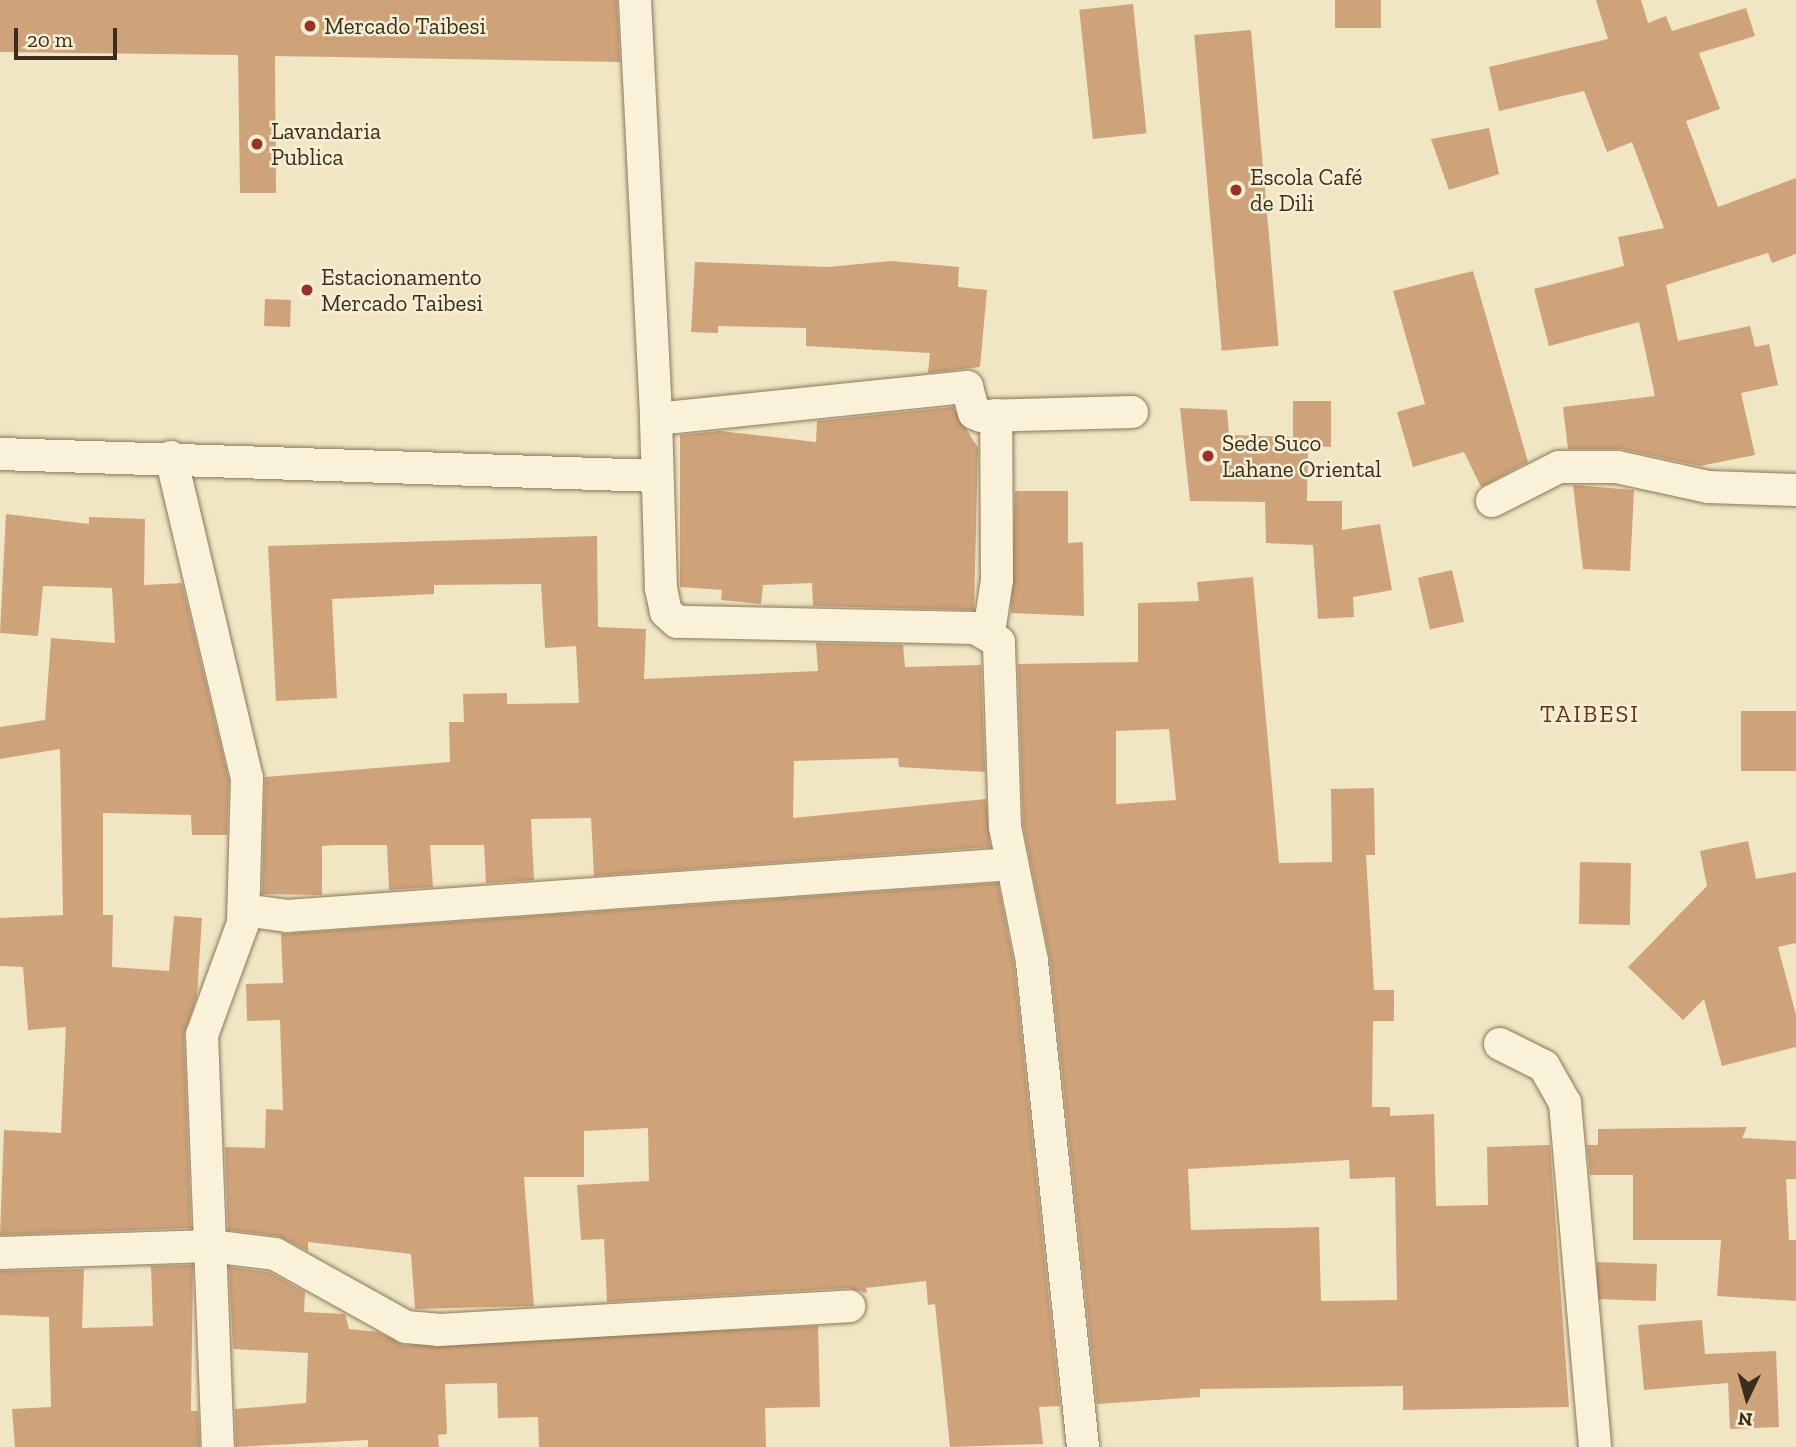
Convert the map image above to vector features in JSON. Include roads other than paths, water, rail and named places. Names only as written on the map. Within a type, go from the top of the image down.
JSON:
[{"type":"street","points":[[635,0],[656,419],[655,476],[661,588],[666,612],[677,622],[989,632],[999,642],[1005,827],[1032,961],[1083,1447]]},
{"type":"street","points":[[656,419],[967,387],[974,413],[996,415],[1132,412]]},
{"type":"street","points":[[989,632],[997,580],[996,415]]},
{"type":"street","points":[[0,454],[171,457],[655,476]]},
{"type":"street","points":[[171,457],[247,778],[244,910],[202,1035],[218,1447]]},
{"type":"street","points":[[1492,501],[1559,467],[1617,467],[1709,487],[1795,494]]},
{"type":"street","points":[[244,910],[287,916],[1012,864]]},
{"type":"street","points":[[1500,1044],[1544,1066],[1565,1103],[1595,1447]]},
{"type":"street","points":[[0,1253],[210,1246],[275,1254],[416,1328],[849,1306]]},
{"type":"place","name":"Mercado Taibesi","points":[[310,26]]},
{"type":"place","name":"Lavandaria Publica","points":[[257,144]]},
{"type":"place","name":"Escola Café de Dili","points":[[1236,190]]},
{"type":"place","name":"Estacionamento Mercado Taibesi","points":[[307,290]]},
{"type":"place","name":"Sede Suco Lahane Oriental","points":[[1208,456]]},
{"type":"district","name":"TAIBESI","points":[[1590,714]]}]
